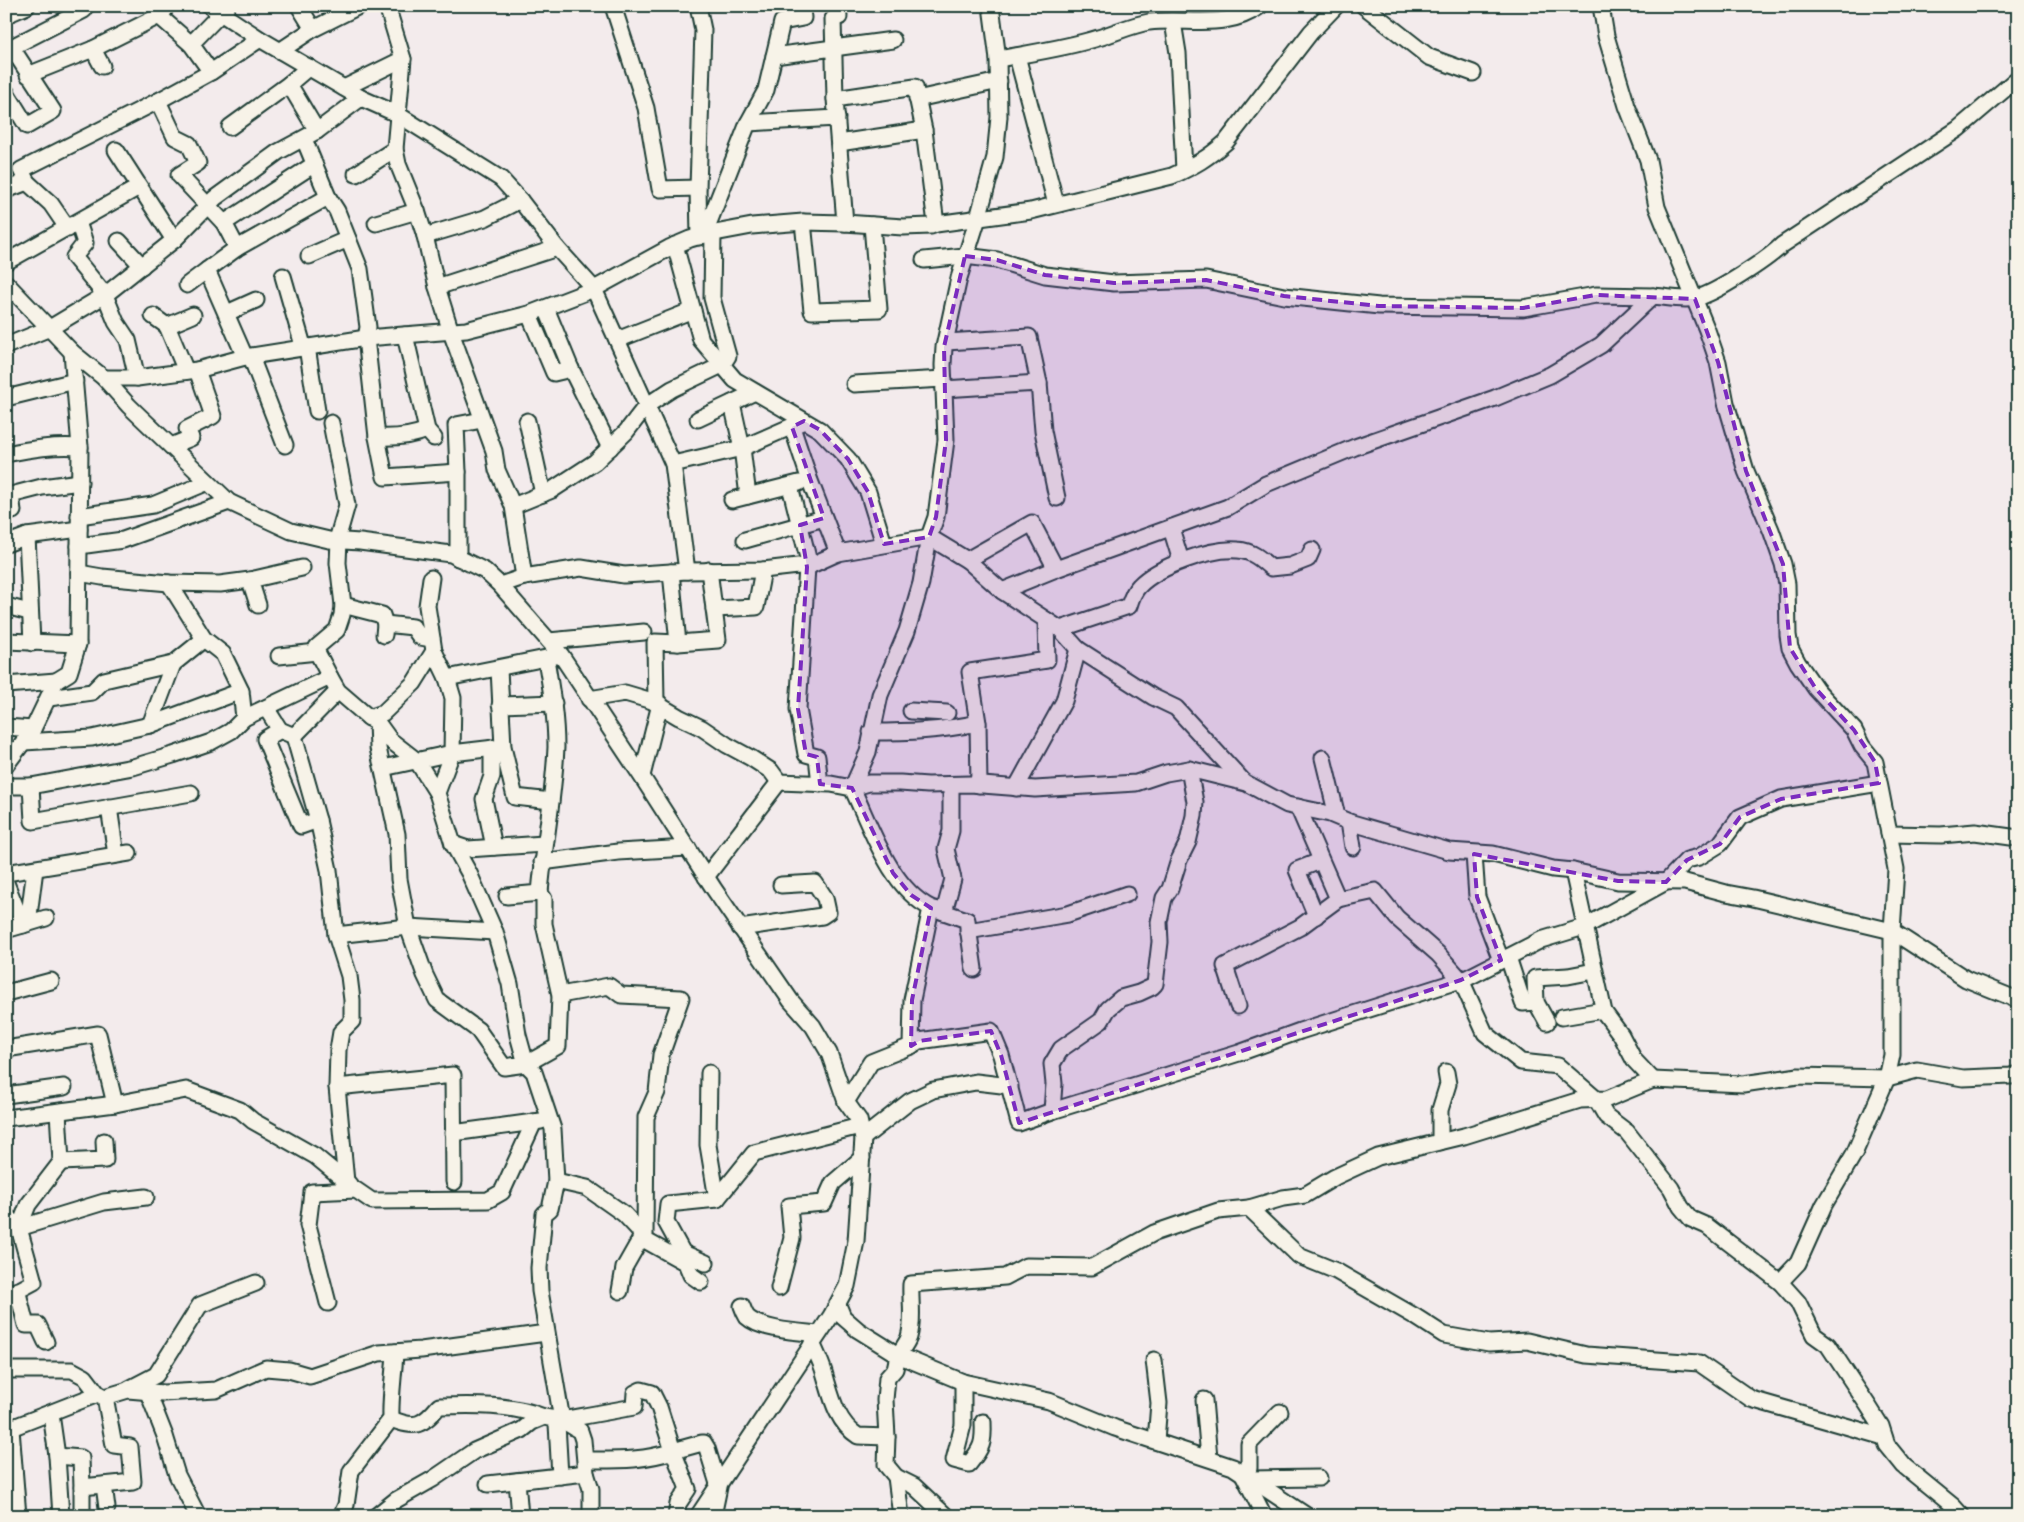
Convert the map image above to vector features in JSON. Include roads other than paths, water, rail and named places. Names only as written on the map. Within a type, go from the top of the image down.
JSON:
[{"type":"street","points":[[6,16],[27,6]]},
{"type":"street","points":[[6,92],[27,126],[53,111],[9,49],[84,10],[82,6]]},
{"type":"street","points":[[299,6],[313,29]]},
{"type":"street","points":[[280,51],[342,10],[359,6]]},
{"type":"street","points":[[387,6],[403,60],[395,150],[398,164],[417,211],[437,287],[451,332],[494,451],[497,470],[513,506],[524,577]]},
{"type":"street","points":[[613,6],[646,108],[660,188],[698,188]]},
{"type":"street","points":[[513,506],[543,494],[595,462],[626,432],[646,406],[672,388],[722,365],[728,356],[712,298],[698,188],[703,30],[698,6]]},
{"type":"street","points":[[705,235],[748,123],[766,90],[782,22],[803,18],[802,6]]},
{"type":"street","points":[[838,6],[839,17],[833,19],[835,100],[845,223]]},
{"type":"street","points":[[974,969],[967,920],[922,904],[911,894],[893,873],[852,788],[868,752],[880,694],[907,631],[921,583],[929,537],[936,517],[946,440],[944,384],[946,342],[965,256],[995,157],[999,117],[999,81],[991,6]]},
{"type":"street","points":[[998,59],[1098,39],[1150,22],[1215,23],[1249,14],[1260,6]]},
{"type":"street","points":[[104,378],[137,378],[192,370],[248,357],[366,338],[451,332],[529,314],[594,289],[675,245],[690,239],[752,226],[803,222],[902,227],[931,226],[1031,211],[1149,182],[1184,170],[1210,157],[1226,142],[1311,32],[1336,6]]},
{"type":"street","points":[[1364,6],[1430,57],[1473,72]]},
{"type":"street","points":[[1601,6],[1606,36],[1627,106],[1648,160],[1657,207],[1695,299],[1718,362],[1726,403],[1746,471],[1783,564],[1787,584],[1790,648],[1816,689],[1854,730],[1862,746],[1875,762],[1896,869],[1892,931],[1892,1055],[1887,1078],[1854,1154],[1824,1205],[1798,1263],[1780,1282]]},
{"type":"street","points":[[191,44],[219,9],[260,39],[361,98],[397,114],[502,179],[557,248],[594,289],[673,464],[687,570]]},
{"type":"street","points":[[28,75],[94,49],[162,11],[191,44],[211,72]]},
{"type":"street","points":[[1172,22],[1178,53],[1184,170]]},
{"type":"street","points":[[137,378],[128,340],[116,322],[105,296],[74,257],[85,243],[73,225],[27,182],[21,170],[211,72],[260,39]]},
{"type":"street","points":[[774,56],[893,40]]},
{"type":"street","points":[[94,49],[102,66]]},
{"type":"street","points":[[1017,56],[1056,204]]},
{"type":"street","points":[[344,88],[403,60]]},
{"type":"street","points":[[230,127],[309,67]]},
{"type":"street","points":[[924,260],[965,256],[997,260],[1045,274],[1114,283],[1206,280],[1284,296],[1379,306],[1523,308],[1596,295],[1695,299],[1710,293],[1773,254],[1782,245],[1958,129],[2018,78]]},
{"type":"street","points":[[917,99],[999,81]]},
{"type":"street","points":[[288,84],[318,131]]},
{"type":"street","points":[[835,100],[915,87],[924,130],[936,224]]},
{"type":"street","points":[[6,346],[50,328],[105,296],[174,240],[215,198],[278,152],[318,131],[361,98]]},
{"type":"street","points":[[158,101],[175,136],[189,144],[198,163],[179,175],[224,223],[236,248]]},
{"type":"street","points":[[748,123],[837,118]]},
{"type":"street","points":[[839,143],[924,130]]},
{"type":"street","points":[[304,139],[328,197],[337,210],[360,269],[368,327],[366,338],[377,437],[384,477],[458,472]]},
{"type":"street","points":[[116,150],[174,240]]},
{"type":"street","points":[[356,174],[395,150]]},
{"type":"street","points":[[224,223],[314,165]]},
{"type":"street","points":[[6,190],[27,182]]},
{"type":"street","points":[[6,262],[139,187]]},
{"type":"street","points":[[187,284],[236,248],[328,197]]},
{"type":"street","points":[[425,236],[485,218],[520,200]]},
{"type":"street","points":[[376,222],[417,211]]},
{"type":"street","points":[[803,222],[812,311],[879,310],[872,225]]},
{"type":"street","points":[[309,256],[348,239]]},
{"type":"street","points":[[118,241],[142,266]]},
{"type":"street","points":[[675,245],[701,340],[735,380],[755,392],[798,424],[820,430],[848,459],[868,492],[884,544]]},
{"type":"street","points":[[437,287],[557,248]]},
{"type":"street","points":[[207,270],[248,357],[285,445]]},
{"type":"street","points":[[283,276],[305,348],[316,411]]},
{"type":"street","points":[[8,289],[50,328],[72,352],[104,378],[129,406],[229,502],[291,531],[338,540],[451,554],[485,571],[500,585],[561,655],[740,928],[791,1001],[812,1026],[829,1053],[846,1102],[859,1120],[862,1132],[856,1241],[848,1286],[719,1487],[698,1516]]},
{"type":"street","points":[[1002,591],[1056,569],[1228,507],[1266,484],[1355,447],[1495,398],[1550,375],[1601,346],[1653,296]]},
{"type":"street","points":[[227,313],[256,300]]},
{"type":"street","points":[[546,308],[571,369],[610,448]]},
{"type":"street","points":[[617,340],[693,310]]},
{"type":"street","points":[[529,314],[554,373],[571,369]]},
{"type":"street","points":[[167,326],[193,315]]},
{"type":"street","points":[[154,316],[167,326],[192,370],[213,416],[187,429],[191,438],[172,446]]},
{"type":"street","points":[[377,437],[398,438],[430,434],[406,335]]},
{"type":"street","points":[[946,342],[1029,337],[1038,383],[1043,431],[1057,498]]},
{"type":"street","points":[[6,685],[56,682],[69,673],[78,644],[80,447],[72,352]]},
{"type":"street","points":[[6,398],[75,381]]},
{"type":"street","points":[[854,384],[1038,383]]},
{"type":"street","points":[[698,419],[755,392]]},
{"type":"street","points":[[732,403],[742,448],[748,496]]},
{"type":"street","points":[[458,558],[456,425],[482,420]]},
{"type":"street","points":[[526,421],[543,494]]},
{"type":"street","points":[[331,424],[348,505],[338,540],[338,563],[343,605],[342,615],[336,630],[317,647],[317,652],[338,691],[373,720],[390,740],[417,761],[437,793],[453,844],[469,873],[495,932],[510,984],[518,1035],[526,1064],[534,1072],[553,1129],[556,1181],[550,1209],[544,1214],[539,1268],[546,1333],[562,1420],[580,1431],[591,1489],[591,1516]]},
{"type":"street","points":[[673,464],[742,448],[798,424]]},
{"type":"street","points":[[798,424],[810,481],[838,553]]},
{"type":"street","points":[[6,454],[60,445],[80,447]]},
{"type":"street","points":[[732,500],[810,481]]},
{"type":"street","points":[[13,511],[11,495],[42,486],[80,482]]},
{"type":"street","points":[[6,544],[27,536],[153,505],[208,482]]},
{"type":"street","points":[[790,486],[808,567],[798,709],[806,754],[818,757],[820,784]]},
{"type":"street","points":[[80,546],[123,540],[229,502]]},
{"type":"street","points":[[745,540],[824,518]]},
{"type":"street","points":[[967,560],[1032,523],[1056,569]]},
{"type":"street","points":[[1171,528],[1181,561]]},
{"type":"street","points":[[27,536],[29,612],[32,643]]},
{"type":"street","points":[[500,585],[524,577],[581,568],[624,575],[687,570],[764,570],[798,566],[808,567],[838,553],[929,537],[967,560],[1002,591],[1060,630],[1078,648],[1153,697],[1176,708],[1244,782]]},
{"type":"street","points":[[1060,630],[1129,606],[1138,586],[1156,572],[1181,561],[1208,553],[1238,550],[1258,555],[1271,568],[1290,566],[1308,559],[1312,550]]},
{"type":"street","points":[[79,573],[169,583],[220,584],[250,580],[302,568]]},
{"type":"street","points":[[642,776],[658,704],[655,642],[678,643],[718,640],[709,570]]},
{"type":"street","points":[[714,609],[756,607],[764,570]]},
{"type":"street","points":[[671,572],[678,643]]},
{"type":"street","points":[[432,578],[427,606],[433,645],[453,698],[452,753],[437,793]]},
{"type":"street","points":[[250,580],[258,605]]},
{"type":"street","points":[[169,583],[204,639],[223,654],[241,691],[244,718]]},
{"type":"street","points":[[343,605],[382,615],[384,629],[413,627],[420,637],[433,645]]},
{"type":"street","points":[[6,606],[29,612]]},
{"type":"street","points":[[979,785],[978,723],[970,672],[1047,660],[1046,620]]},
{"type":"street","points":[[549,641],[644,632]]},
{"type":"street","points":[[49,698],[92,692],[104,680],[173,664],[204,639]]},
{"type":"street","points":[[6,641],[78,644]]},
{"type":"street","points":[[373,720],[383,713],[414,683],[433,645]]},
{"type":"street","points":[[1016,788],[1064,701],[1078,648]]},
{"type":"street","points":[[279,656],[317,652]]},
{"type":"street","points":[[447,678],[561,655]]},
{"type":"street","points":[[373,720],[397,834],[399,879],[408,927],[425,975],[437,1000],[478,1030],[504,1067],[526,1064],[558,1046],[560,995],[544,924],[544,899],[540,893],[556,747],[554,703],[546,659]]},
{"type":"street","points":[[150,725],[173,664]]},
{"type":"street","points":[[494,847],[484,799],[492,776],[497,747],[500,705],[499,669]]},
{"type":"street","points":[[6,786],[31,786],[133,767],[173,755],[211,742],[231,731],[244,718],[330,676]]},
{"type":"street","points":[[13,754],[33,729],[56,682]]},
{"type":"street","points":[[13,754],[150,725],[241,691]]},
{"type":"street","points":[[294,736],[338,691]]},
{"type":"street","points":[[589,699],[625,693],[658,704],[751,758],[771,771],[779,782]]},
{"type":"street","points":[[500,705],[554,703]]},
{"type":"street","points":[[266,708],[280,730],[294,736]]},
{"type":"street","points":[[923,732],[917,711],[947,713]]},
{"type":"street","points":[[871,732],[947,730],[978,723]]},
{"type":"street","points":[[6,728],[33,729]]},
{"type":"street","points":[[280,730],[265,739],[301,826],[318,820]]},
{"type":"street","points":[[294,736],[318,820],[329,870],[336,935],[349,976],[352,1021],[341,1032],[338,1050],[337,1087],[351,1186]]},
{"type":"street","points":[[383,768],[452,753],[497,747]]},
{"type":"street","points":[[497,747],[514,797],[551,801]]},
{"type":"street","points":[[1323,758],[1353,847]]},
{"type":"street","points":[[779,782],[852,788],[869,783],[884,783],[979,785],[1035,789],[1136,783],[1166,773],[1189,769],[1244,782],[1281,802],[1449,851],[1493,854],[1554,869],[1573,871],[1618,881],[1685,882],[1892,931],[1966,979],[2018,1000]]},
{"type":"street","points":[[1052,1111],[1054,1084],[1052,1064],[1061,1049],[1101,1021],[1108,1009],[1121,998],[1139,993],[1155,984],[1160,942],[1159,922],[1164,898],[1170,889],[1179,860],[1188,842],[1194,816],[1195,802],[1189,769]]},
{"type":"street","points":[[706,877],[779,782]]},
{"type":"street","points":[[846,1102],[871,1062],[919,1041],[991,1031],[1001,1055],[1019,1123],[1461,980],[1541,940],[1584,926],[1666,882],[1687,860],[1699,857],[1720,844],[1740,817],[1781,799],[1879,783]]},
{"type":"street","points":[[911,1046],[912,1000],[937,910],[953,879],[946,849],[951,831],[951,785]]},
{"type":"street","points":[[31,786],[33,821],[191,793]]},
{"type":"street","points":[[6,873],[122,854],[109,807]]},
{"type":"street","points":[[1298,807],[1338,899]]},
{"type":"street","points":[[1889,834],[1941,835],[1975,832],[2018,838]]},
{"type":"street","points":[[453,844],[468,848],[544,844]]},
{"type":"street","points":[[542,862],[618,852],[688,848]]},
{"type":"street","points":[[1474,854],[1477,896],[1523,1003],[1536,1002]]},
{"type":"street","points":[[1316,916],[1297,870],[1320,861]]},
{"type":"street","points":[[25,924],[36,869]]},
{"type":"street","points":[[1573,871],[1603,1010],[1621,1035],[1634,1060],[1652,1080]]},
{"type":"street","points":[[6,883],[25,924]]},
{"type":"street","points":[[740,928],[822,916],[828,912],[825,898],[815,883],[781,885]]},
{"type":"street","points":[[1238,1006],[1225,966],[1300,927],[1338,899],[1375,891],[1397,918],[1438,954],[1461,980],[1485,1033],[1521,1062],[1558,1066],[1596,1099],[1606,1116],[1627,1132],[1671,1188],[1691,1219],[1707,1226],[1780,1282],[1798,1302],[1814,1335],[1828,1345],[1859,1392],[1881,1426],[1887,1446],[1904,1466],[1953,1506],[1962,1516]]},
{"type":"street","points":[[507,896],[540,893]]},
{"type":"street","points":[[968,931],[1068,914],[1127,894]]},
{"type":"street","points":[[6,930],[46,918]]},
{"type":"street","points":[[336,935],[408,927],[495,932]]},
{"type":"street","points":[[1547,1022],[1536,1002],[1534,978],[1594,972]]},
{"type":"street","points":[[6,993],[51,981]]},
{"type":"street","points":[[560,995],[609,986],[621,996],[681,998],[661,1055],[657,1092],[646,1117],[643,1236]]},
{"type":"street","points":[[1562,1017],[1603,1010]]},
{"type":"street","points":[[6,1049],[98,1034],[115,1104]]},
{"type":"street","points":[[946,1516],[914,1486],[896,1477],[886,1465],[885,1400],[887,1378],[894,1369],[898,1355],[909,1338],[912,1316],[910,1302],[911,1284],[1005,1276],[1026,1266],[1092,1267],[1154,1233],[1218,1211],[1249,1208],[1283,1198],[1305,1195],[1335,1177],[1378,1157],[1440,1142],[1580,1100],[1607,1099],[1652,1080],[1743,1084],[1798,1076],[1887,1078],[1917,1070],[1963,1078],[2018,1074]]},
{"type":"street","points":[[1440,1142],[1440,1110],[1448,1084],[1446,1072]]},
{"type":"street","points":[[709,1073],[708,1145],[717,1200]]},
{"type":"street","points":[[337,1087],[453,1075],[454,1182]]},
{"type":"street","points":[[620,1291],[624,1268],[643,1236],[668,1204],[717,1200],[754,1153],[862,1132],[910,1101],[934,1090],[976,1082],[1010,1086]]},
{"type":"street","points":[[6,1095],[64,1087]]},
{"type":"street","points":[[6,1118],[115,1104],[186,1090],[240,1110],[253,1122],[315,1156],[372,1201],[488,1200],[502,1192],[534,1122]]},
{"type":"street","points":[[19,1228],[28,1204],[60,1162],[58,1112]]},
{"type":"street","points":[[453,1133],[550,1120]]},
{"type":"street","points":[[60,1162],[105,1160],[104,1140]]},
{"type":"street","points":[[779,1288],[792,1238],[789,1206],[824,1203],[834,1184],[862,1158]]},
{"type":"street","points":[[556,1181],[587,1188],[624,1214],[643,1236],[684,1258],[706,1263]]},
{"type":"street","points":[[328,1303],[308,1225],[312,1192],[351,1186]]},
{"type":"street","points":[[19,1228],[104,1202],[146,1197]]},
{"type":"street","points":[[668,1204],[666,1222],[691,1275],[701,1282]]},
{"type":"street","points":[[1249,1208],[1299,1256],[1336,1271],[1444,1335],[1489,1343],[1527,1341],[1586,1355],[1699,1364],[1752,1399],[1884,1437]]},
{"type":"street","points":[[6,1216],[19,1228],[34,1282],[6,1294]]},
{"type":"street","points":[[128,1390],[156,1375],[200,1305],[256,1283]]},
{"type":"street","points":[[6,1298],[19,1297],[26,1325],[38,1325],[46,1342]]},
{"type":"street","points":[[838,1304],[843,1317],[858,1330],[898,1355],[963,1382],[1049,1401],[1115,1428],[1233,1467],[1307,1516]]},
{"type":"street","points":[[742,1306],[746,1316],[762,1324],[815,1338]]},
{"type":"street","points":[[18,1516],[9,1429],[101,1396],[128,1390],[163,1392],[216,1390],[266,1368],[289,1370],[310,1376],[366,1356],[546,1333]]},
{"type":"street","points":[[815,1338],[829,1393],[845,1424],[858,1436],[887,1437]]},
{"type":"street","points":[[341,1516],[348,1499],[350,1471],[391,1419],[390,1399],[395,1352]]},
{"type":"street","points":[[1154,1360],[1158,1403],[1156,1441]]},
{"type":"street","points":[[6,1370],[72,1370],[85,1377],[101,1396],[114,1445],[130,1447],[133,1482],[82,1487]]},
{"type":"street","points":[[963,1382],[963,1425],[954,1460],[969,1464],[980,1452],[983,1440],[983,1422]]},
{"type":"street","points":[[147,1390],[165,1436],[177,1475],[198,1516]]},
{"type":"street","points":[[391,1419],[405,1425],[417,1424],[425,1422],[439,1406],[466,1405],[508,1407],[562,1420],[634,1407],[635,1393],[641,1390],[652,1393],[659,1407],[688,1489],[678,1504],[676,1516]]},
{"type":"street","points":[[1204,1400],[1209,1458]]},
{"type":"street","points":[[1264,1516],[1247,1476],[1249,1444],[1280,1412]]},
{"type":"street","points":[[50,1414],[57,1456],[61,1516]]},
{"type":"street","points":[[376,1516],[396,1500],[433,1479],[474,1451],[522,1430],[532,1422],[544,1417]]},
{"type":"street","points":[[560,1476],[557,1424],[562,1420]]},
{"type":"street","points":[[488,1484],[560,1476],[586,1466],[652,1458],[704,1444],[719,1487],[714,1516]]},
{"type":"street","points":[[57,1456],[81,1458],[82,1516]]},
{"type":"street","points":[[1247,1476],[1319,1478]]},
{"type":"street","points":[[896,1477],[901,1516]]},
{"type":"street","points":[[517,1481],[520,1516]]},
{"type":"street","points":[[104,1485],[107,1508]]},
{"type":"street","points":[[6,1507],[13,1516]]}]
